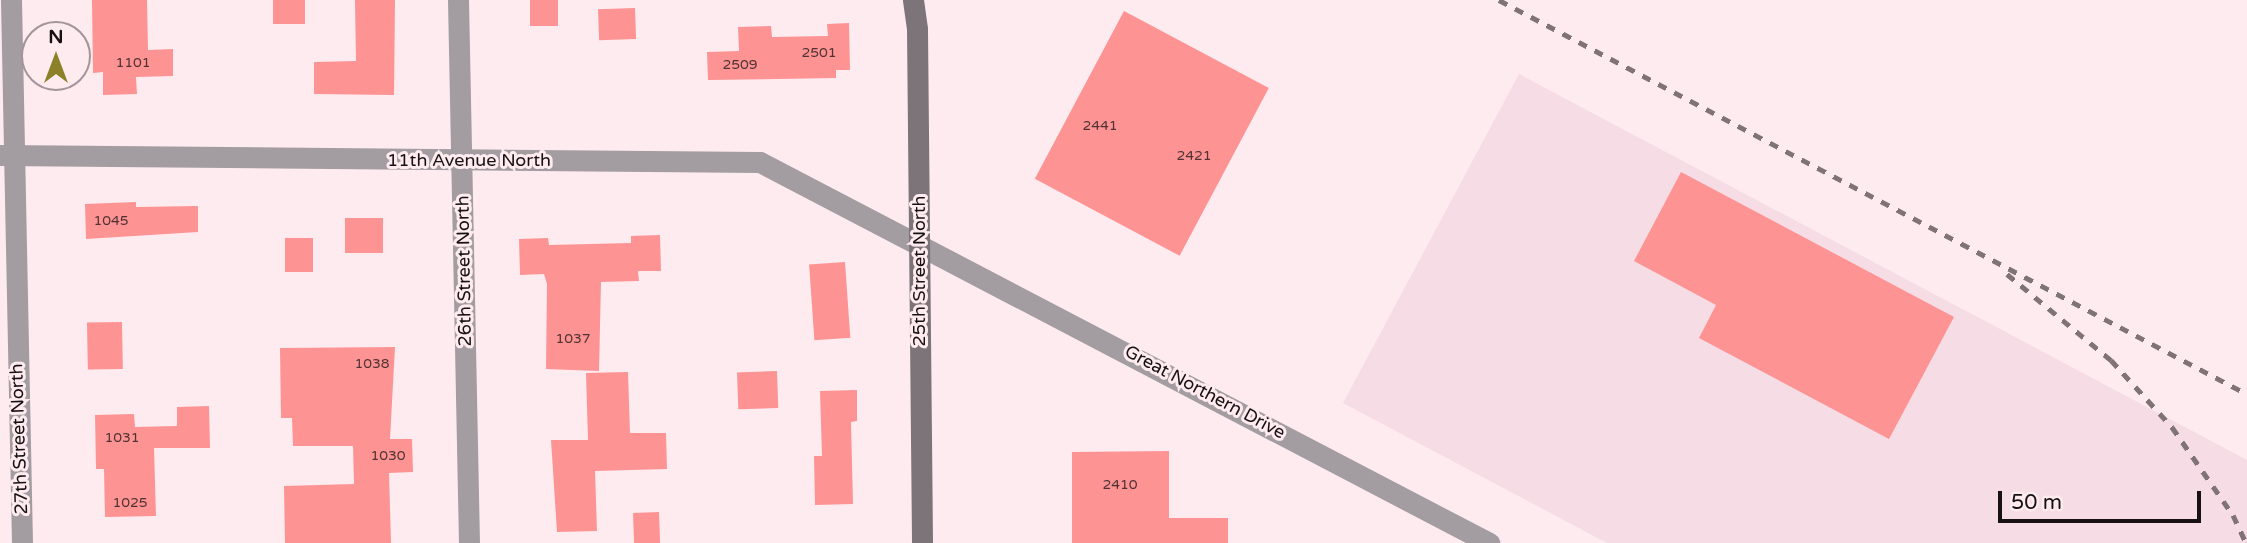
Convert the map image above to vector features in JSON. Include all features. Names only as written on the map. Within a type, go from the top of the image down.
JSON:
[{"type":"street","name":"27th Street North","points":[[11,0],[6,155],[22,543]]},
{"type":"street","name":"26th Street North","points":[[458,0],[470,543]]},
{"type":"street","name":"25th Street North","points":[[913,0],[917,29],[922,543]]},
{"type":"street","name":"11th Avenue North","points":[[6,155],[760,162],[919,244]]},
{"type":"street","name":"Great Northern Drive","points":[[919,244],[1489,543]]},
{"type":"shaded area","points":[[1519,74],[2247,460],[2247,543],[1607,543],[1343,403]]},
{"type":"building","points":[[92,0],[147,0],[148,50],[173,49],[173,76],[136,77],[137,94],[103,95],[103,72],[93,73]]},
{"type":"building","points":[[273,0],[305,0],[305,24],[273,24]]},
{"type":"building","points":[[355,0],[395,0],[394,95],[314,94],[314,62],[356,61]]},
{"type":"building","points":[[530,0],[558,0],[558,26],[530,26]]},
{"type":"building","points":[[635,8],[636,39],[599,40],[598,9]]},
{"type":"building","points":[[1124,11],[1269,88],[1180,256],[1035,179]]},
{"type":"building","points":[[849,23],[850,70],[836,70],[836,78],[708,80],[707,52],[739,51],[738,27],[771,26],[772,37],[828,36],[827,24]]},
{"type":"building","points":[[1681,172],[1954,317],[1889,439],[1699,338],[1716,305],[1634,261]]},
{"type":"building","points":[[136,202],[136,207],[198,206],[198,232],[86,239],[85,204]]},
{"type":"building","points":[[345,218],[383,218],[383,253],[345,253]]},
{"type":"building","points":[[660,235],[661,271],[638,271],[639,281],[601,282],[599,371],[546,369],[547,284],[544,274],[520,275],[519,239],[548,238],[549,245],[631,243],[631,236]]},
{"type":"building","points":[[285,238],[313,238],[313,272],[285,272]]},
{"type":"building","points":[[845,262],[850,338],[814,340],[809,265]]},
{"type":"building","points":[[122,322],[123,369],[88,370],[87,323]]},
{"type":"building","points":[[395,347],[390,439],[412,439],[413,472],[389,473],[391,543],[285,543],[284,486],[354,484],[353,446],[293,446],[292,418],[281,418],[280,348]]},
{"type":"building","points":[[777,371],[778,408],[738,409],[737,372]]},
{"type":"building","points":[[628,372],[630,433],[666,433],[667,469],[595,471],[597,531],[557,532],[551,440],[588,440],[586,373]]},
{"type":"building","points":[[857,390],[857,421],[851,422],[853,504],[815,505],[814,456],[822,456],[820,391]]},
{"type":"building","points":[[209,406],[210,448],[154,448],[156,516],[105,517],[104,469],[96,469],[95,415],[134,414],[135,427],[177,426],[177,407]]},
{"type":"building","points":[[1169,451],[1169,518],[1228,518],[1228,543],[1072,543],[1072,452]]},
{"type":"building","points":[[659,512],[660,543],[634,543],[633,513]]},
{"type":"railway","points":[[1499,0],[2247,394]]},
{"type":"railway","points":[[2007,274],[2111,360],[2172,427],[2233,515],[2246,543]]}]
